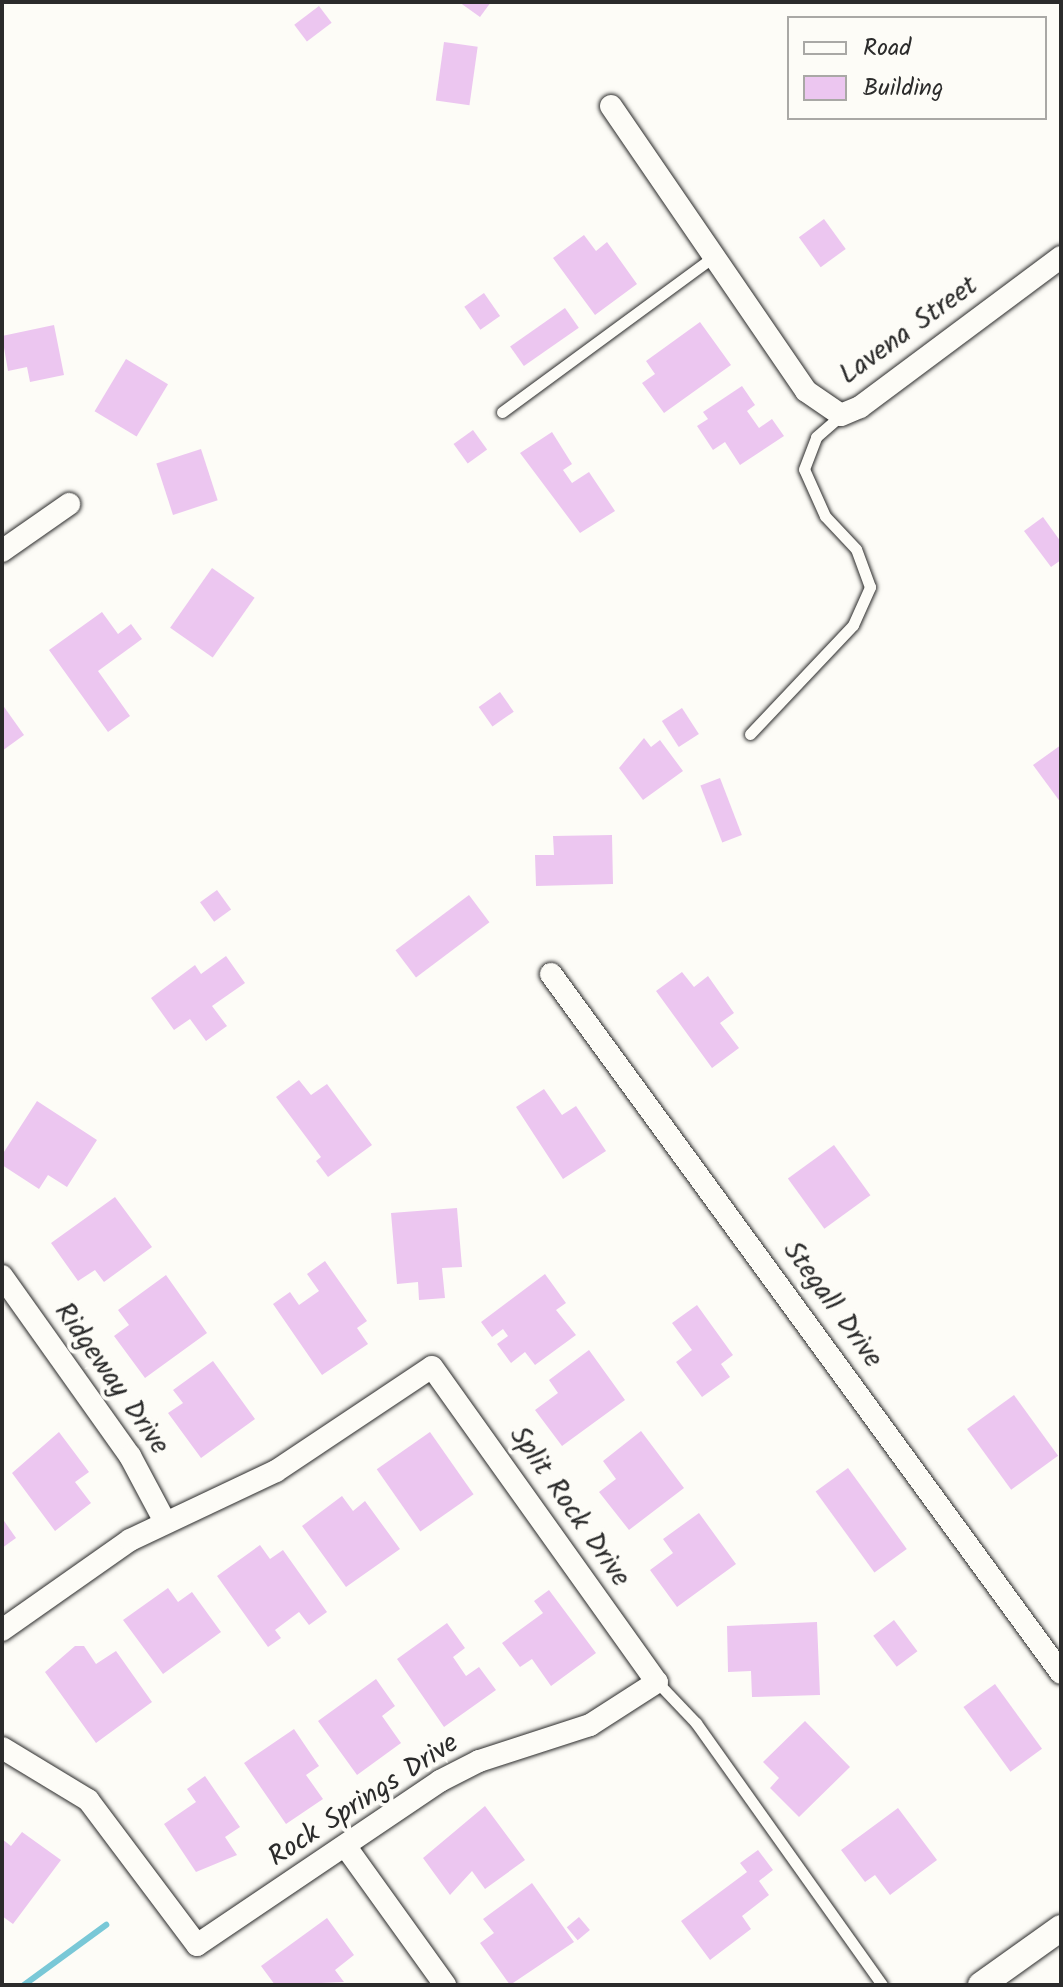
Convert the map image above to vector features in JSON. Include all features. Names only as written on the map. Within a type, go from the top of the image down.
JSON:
[{"type":"street","name":"Lavena Street","points":[[611,106],[712,258],[806,391],[841,415],[860,407],[1061,257]]},
{"type":"street","points":[[2,551],[69,504]]},
{"type":"street","name":"Stegall Drive","points":[[551,974],[1061,1673]]},
{"type":"street","name":"Ridgeway Drive","points":[[2,1276],[130,1456],[164,1520]]},
{"type":"street","name":"Split Rock Drive","points":[[164,1520],[276,1471],[432,1367],[657,1682]]},
{"type":"street","points":[[2,1630],[164,1520]]},
{"type":"street","name":"Rock Springs Drive","points":[[2,1748],[88,1800],[197,1945],[461,1769],[590,1725],[657,1682]]},
{"type":"street","points":[[346,1847],[445,1985]]},
{"type":"street","points":[[981,1985],[1061,1928]]},
{"type":"lane","points":[[502,412],[712,258]]},
{"type":"lane","points":[[750,734],[865,607],[867,569],[812,496],[804,469],[816,437],[841,415]]},
{"type":"lane","points":[[657,1682],[696,1723],[882,1985]]},
{"type":"building","points":[[459,2],[491,2],[480,17]]},
{"type":"building","points":[[319,6],[332,23],[307,41],[294,25]]},
{"type":"building","points":[[444,42],[478,47],[469,105],[436,100]]},
{"type":"building","points":[[824,219],[846,249],[821,267],[799,237]]},
{"type":"building","points":[[584,235],[596,251],[607,242],[637,284],[595,315],[553,258]]},
{"type":"building","points":[[484,293],[500,316],[480,330],[464,307]]},
{"type":"building","points":[[565,308],[579,328],[524,366],[510,346]]},
{"type":"building","points":[[700,322],[731,365],[664,413],[642,383],[655,374],[646,361]]},
{"type":"building","points":[[54,325],[64,375],[30,382],[27,367],[8,371],[2,336]]},
{"type":"building","points":[[126,359],[168,384],[137,437],[95,411]]},
{"type":"building","points":[[742,386],[755,405],[747,411],[759,428],[772,419],[784,436],[740,465],[725,442],[713,450],[697,426],[708,419],[703,412]]},
{"type":"building","points":[[473,430],[487,449],[468,464],[454,444]]},
{"type":"building","points":[[552,432],[572,464],[563,470],[572,483],[589,472],[615,511],[580,533],[520,453]]},
{"type":"building","points":[[201,449],[218,500],[173,515],[156,464]]},
{"type":"building","points":[[1043,517],[1061,542],[1061,560],[1051,567],[1024,531]]},
{"type":"building","points":[[212,568],[255,598],[213,658],[170,628]]},
{"type":"building","points":[[102,612],[118,634],[131,624],[142,639],[98,671],[130,716],[108,732],[49,650]]},
{"type":"building","points":[[500,692],[514,712],[492,727],[479,707]]},
{"type":"building","points":[[2,704],[24,735],[2,751]]},
{"type":"building","points":[[682,708],[699,734],[679,747],[662,721]]},
{"type":"building","points":[[644,738],[651,747],[660,740],[683,771],[643,800],[619,768]]},
{"type":"building","points":[[1061,745],[1061,803],[1033,765]]},
{"type":"building","points":[[720,778],[742,835],[722,842],[700,786]]},
{"type":"building","points":[[612,835],[613,884],[536,886],[535,855],[554,855],[553,836]]},
{"type":"building","points":[[217,890],[231,909],[214,922],[200,902]]},
{"type":"building","points":[[469,895],[489,922],[416,978],[396,950]]},
{"type":"building","points":[[226,956],[245,983],[212,1006],[227,1026],[206,1041],[190,1019],[174,1030],[151,998],[195,965],[201,974]]},
{"type":"building","points":[[682,972],[694,987],[708,976],[734,1013],[720,1023],[739,1048],[712,1068],[656,991]]},
{"type":"building","points":[[299,1080],[311,1095],[327,1084],[372,1145],[328,1177],[316,1161],[321,1157],[276,1097]]},
{"type":"building","points":[[544,1089],[562,1115],[576,1106],[606,1151],[563,1179],[516,1107]]},
{"type":"building","points":[[37,1101],[97,1140],[67,1187],[48,1175],[39,1189],[2,1165],[2,1155]]},
{"type":"building","points":[[834,1145],[870,1195],[824,1229],[788,1179]]},
{"type":"building","points":[[115,1197],[152,1247],[104,1282],[95,1270],[78,1281],[51,1243]]},
{"type":"building","points":[[457,1208],[462,1267],[442,1268],[445,1298],[419,1300],[418,1282],[397,1284],[391,1213]]},
{"type":"building","points":[[325,1261],[367,1321],[357,1328],[368,1344],[322,1375],[273,1304],[290,1292],[299,1305],[319,1291],[307,1274]]},
{"type":"building","points":[[545,1274],[566,1303],[556,1310],[576,1335],[535,1365],[525,1352],[511,1363],[497,1344],[508,1336],[503,1329],[492,1337],[481,1322]]},
{"type":"building","points":[[166,1275],[207,1333],[145,1378],[114,1336],[129,1325],[118,1310]]},
{"type":"building","points":[[697,1305],[733,1355],[721,1364],[730,1377],[702,1397],[676,1362],[692,1350],[672,1323]]},
{"type":"building","points":[[589,1350],[625,1400],[562,1446],[535,1410],[558,1393],[549,1380]]},
{"type":"building","points":[[213,1361],[255,1419],[201,1458],[168,1413],[183,1403],[173,1390]]},
{"type":"building","points":[[1014,1395],[1058,1456],[1011,1490],[967,1429]]},
{"type":"building","points":[[641,1431],[684,1488],[629,1530],[599,1492],[616,1479],[603,1461]]},
{"type":"building","points":[[59,1432],[89,1472],[75,1482],[91,1503],[55,1531],[12,1473]]},
{"type":"building","points":[[430,1432],[474,1494],[420,1532],[377,1469]]},
{"type":"building","points":[[848,1468],[907,1549],[874,1572],[816,1492]]},
{"type":"building","points":[[342,1496],[353,1511],[365,1501],[400,1549],[346,1587],[302,1526]]},
{"type":"building","points":[[699,1513],[736,1564],[677,1607],[650,1570],[673,1553],[663,1539]]},
{"type":"building","points":[[2,1518],[16,1538],[2,1548]]},
{"type":"building","points":[[260,1545],[270,1559],[283,1550],[327,1612],[309,1625],[299,1612],[275,1630],[281,1638],[268,1647],[217,1576]]},
{"type":"building","points":[[168,1588],[178,1602],[192,1592],[221,1632],[163,1674],[123,1620]]},
{"type":"building","points":[[549,1590],[596,1653],[551,1686],[532,1659],[520,1667],[502,1643],[543,1613],[534,1601]]},
{"type":"building","points":[[894,1620],[917,1651],[897,1667],[873,1636]]},
{"type":"building","points":[[817,1622],[820,1695],[752,1697],[751,1671],[728,1672],[727,1626]]},
{"type":"building","points":[[447,1623],[465,1648],[453,1657],[466,1676],[479,1667],[496,1690],[444,1727],[397,1659]]},
{"type":"building","points":[[75,1646],[84,1646],[96,1664],[116,1651],[152,1702],[96,1743],[45,1672]]},
{"type":"building","points":[[376,1679],[395,1706],[382,1716],[401,1743],[357,1775],[318,1721]]},
{"type":"building","points":[[995,1684],[1042,1749],[1010,1772],[963,1707]]},
{"type":"building","points":[[805,1721],[850,1767],[799,1817],[770,1788],[779,1778],[763,1762]]},
{"type":"building","points":[[294,1729],[319,1766],[306,1775],[323,1799],[286,1824],[244,1763]]},
{"type":"building","points":[[205,1776],[240,1827],[225,1837],[237,1855],[196,1872],[164,1824],[196,1802],[187,1789]]},
{"type":"building","points":[[485,1806],[525,1860],[485,1889],[472,1871],[450,1895],[423,1858]]},
{"type":"building","points":[[898,1808],[937,1860],[890,1895],[875,1875],[865,1882],[841,1850]]},
{"type":"building","points":[[22,1832],[61,1860],[13,1924],[2,1916],[2,1839],[11,1846]]},
{"type":"building","points":[[758,1850],[773,1870],[759,1881],[769,1895],[742,1916],[751,1929],[710,1960],[681,1921],[747,1872],[740,1863]]},
{"type":"building","points":[[532,1883],[574,1942],[510,1985],[480,1943],[494,1933],[483,1919]]},
{"type":"building","points":[[579,1917],[590,1930],[578,1940],[567,1927]]},
{"type":"building","points":[[327,1918],[354,1955],[335,1970],[344,1982],[275,1985],[261,1966]]},
{"type":"waterway","points":[[24,1985],[106,1925]]}]
